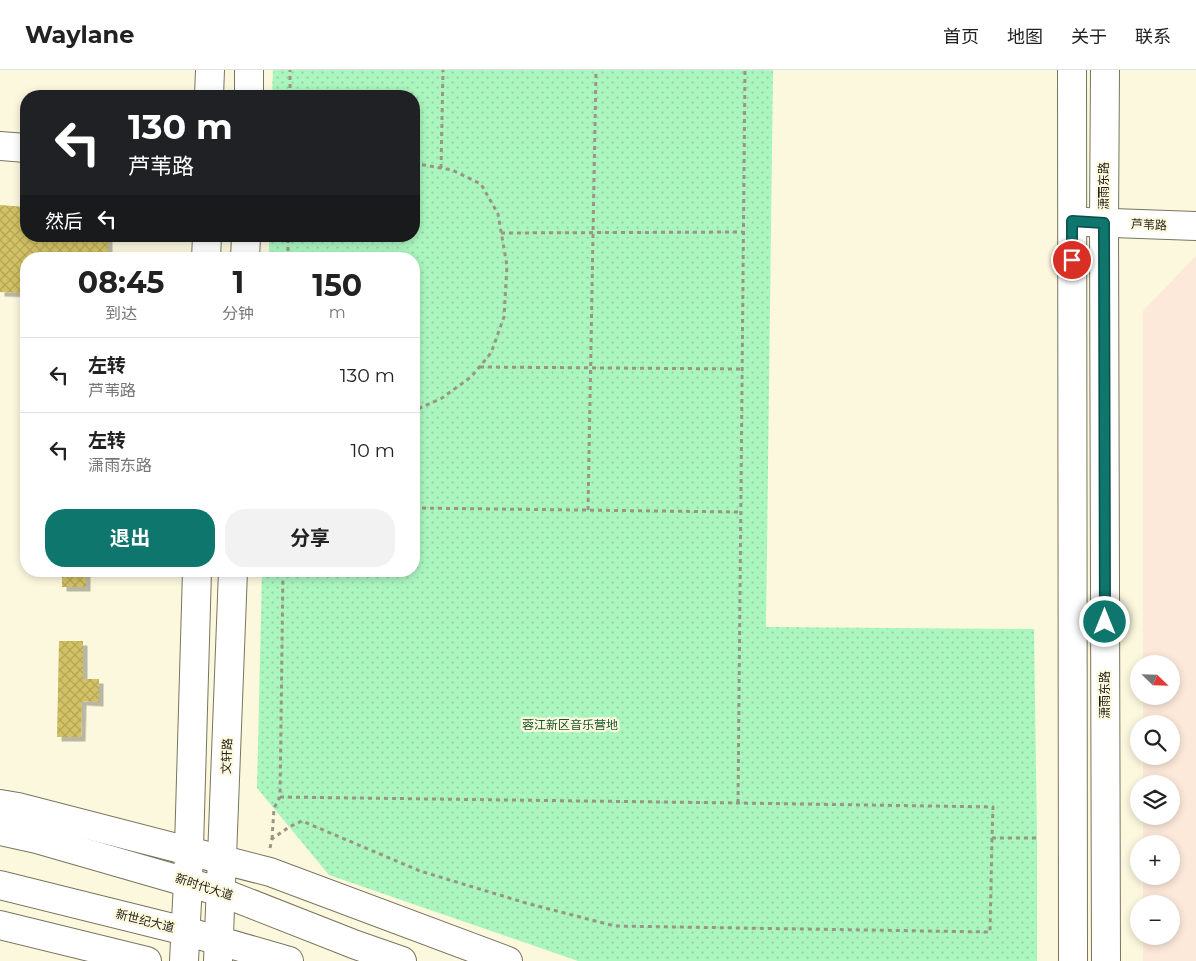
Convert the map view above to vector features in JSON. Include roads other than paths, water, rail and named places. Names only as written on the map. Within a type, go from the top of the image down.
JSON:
[{"type":"main road","points":[[209,90],[210,70]]},
{"type":"main road","points":[[249,70],[249,90]]},
{"type":"main road","points":[[1072,70],[1073,961]]},
{"type":"main road","name":"潇雨东路","points":[[1105,70],[1106,961]]},
{"type":"main road","points":[[0,146],[20,148]]},
{"type":"main road","name":"芦苇路","points":[[1072,221],[1196,226]]},
{"type":"main road","points":[[184,961],[197,577]]},
{"type":"main road","name":"文轩路","points":[[219,950],[234,577]]},
{"type":"main road","points":[[0,804],[266,872],[508,961]]},
{"type":"main road","name":"新时代大道","points":[[0,831],[37,839],[222,892],[356,945],[402,961]]},
{"type":"main road","name":"新世纪大道","points":[[0,885],[185,931],[219,950],[289,961]]},
{"type":"main road","points":[[0,925],[147,961]]},
{"type":"park label","name":"蓉江新区音乐营地","points":[[570,725]]}]
